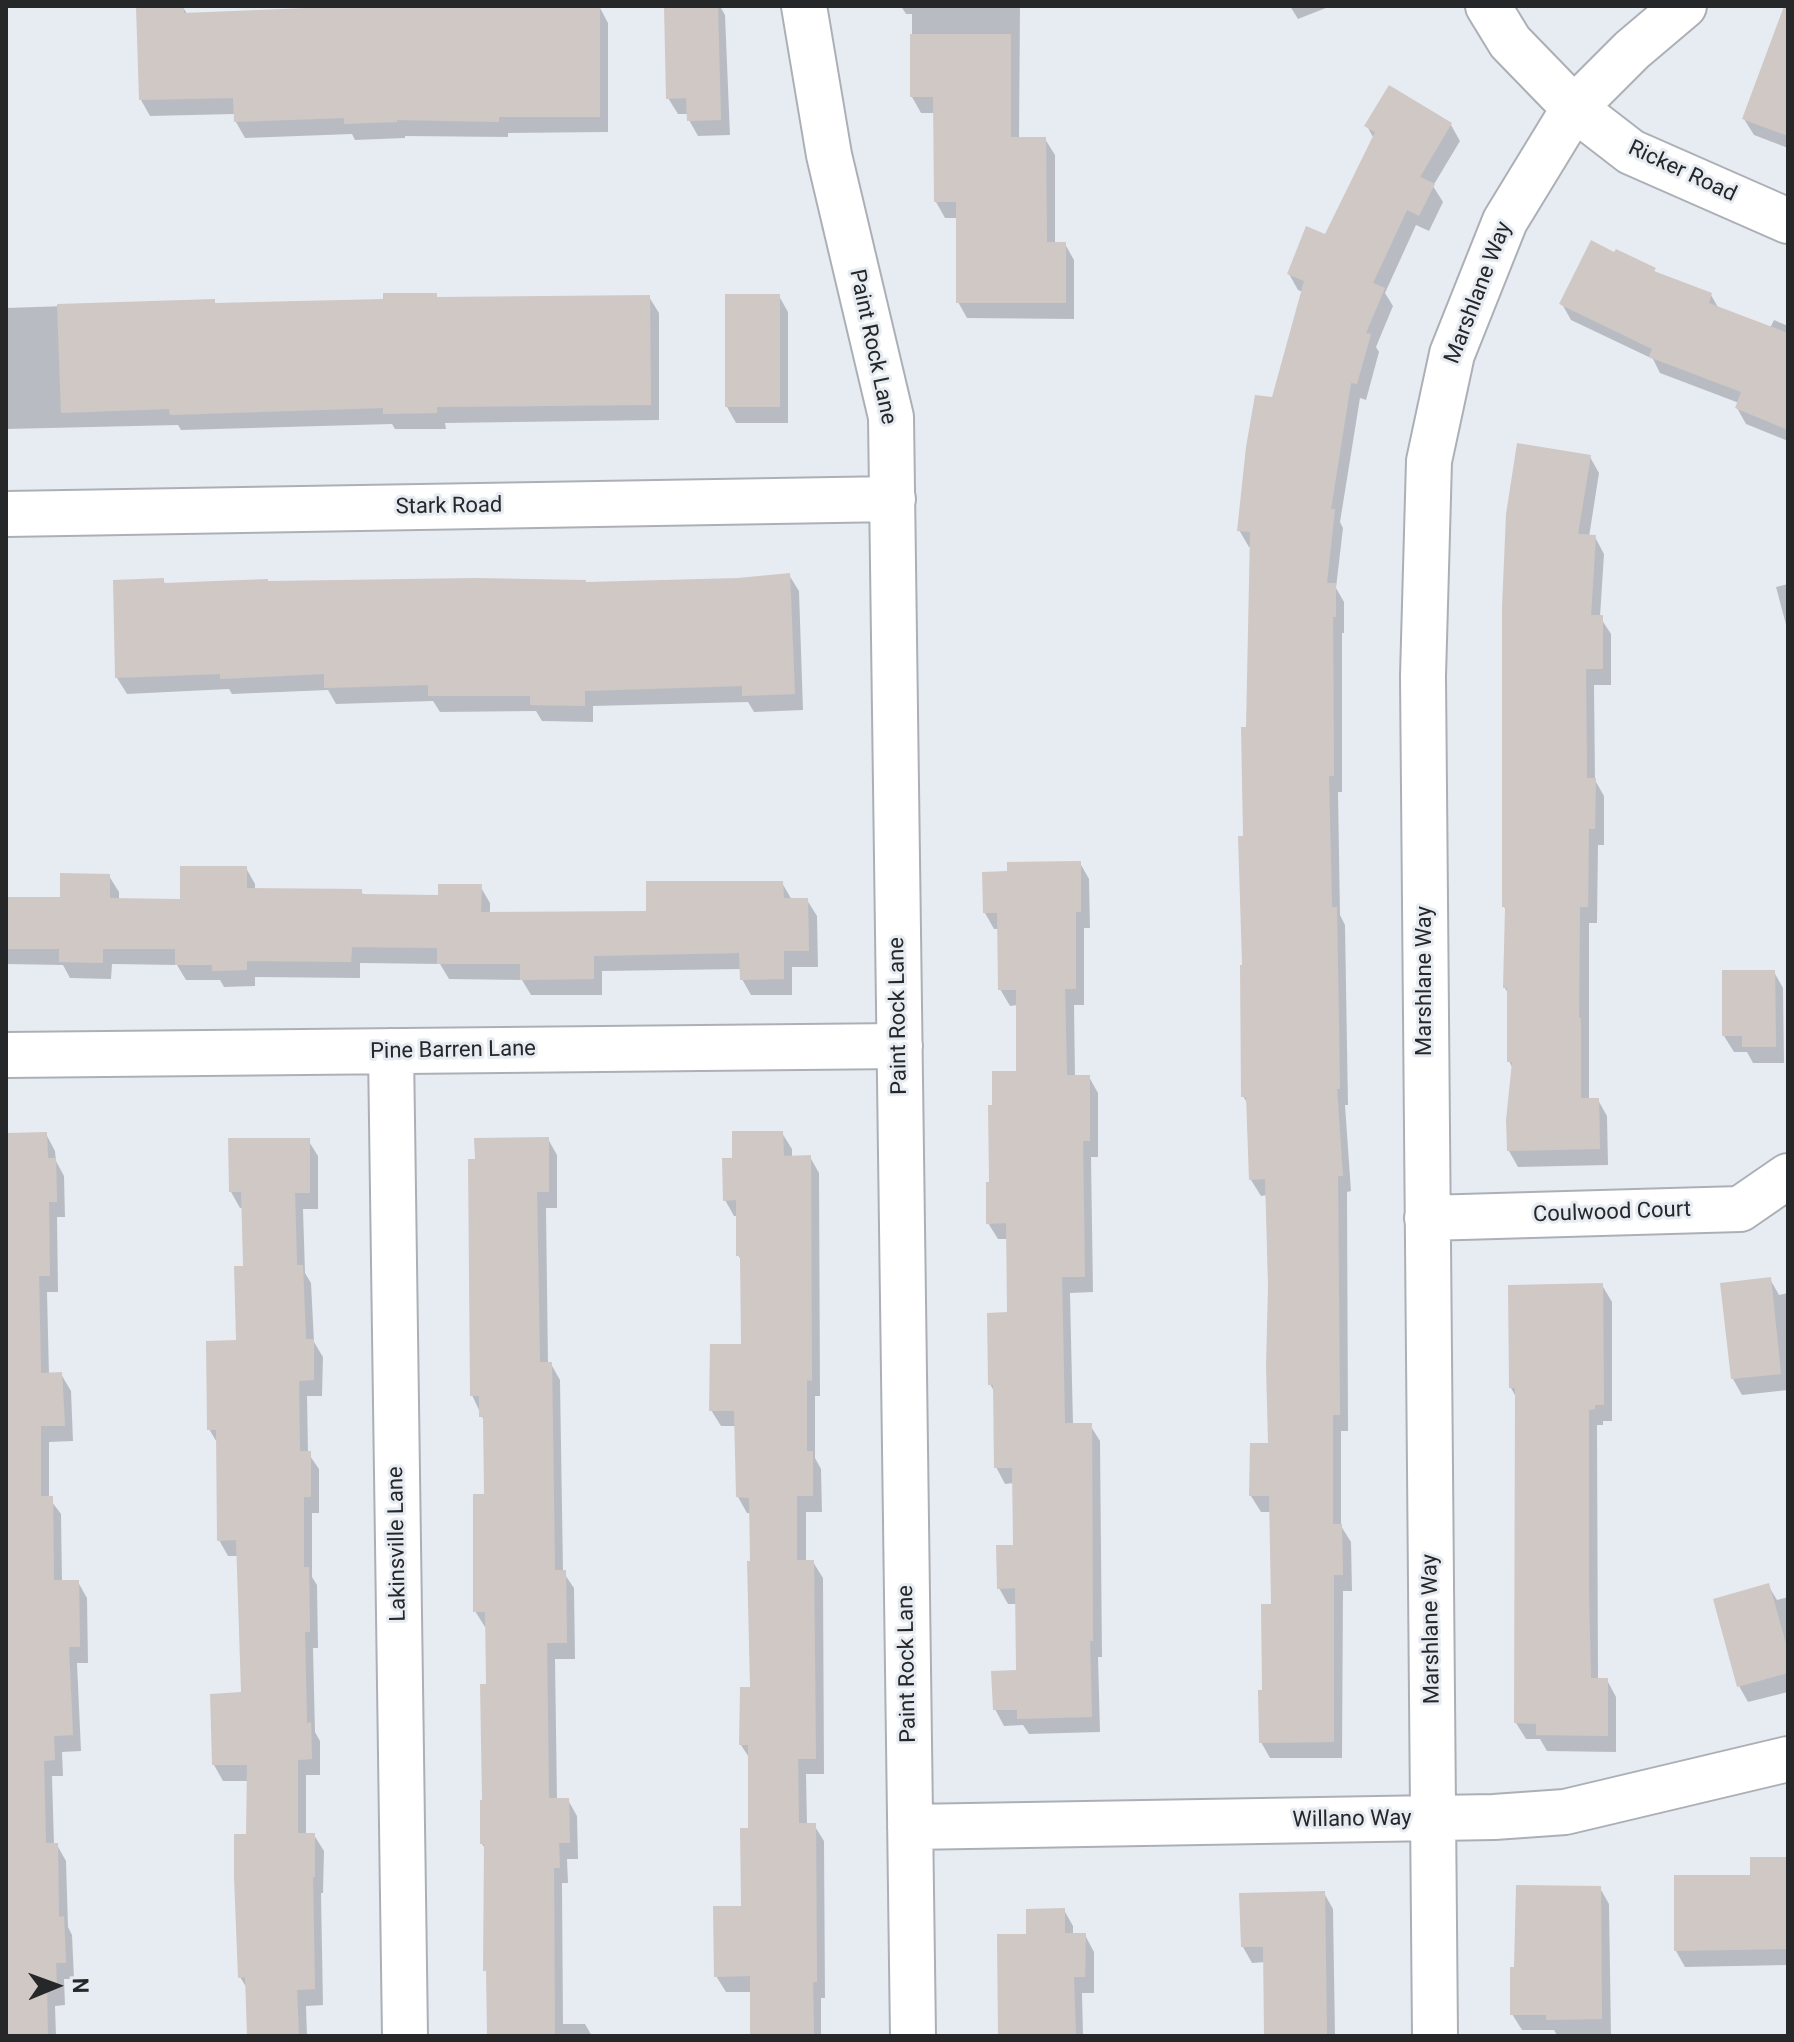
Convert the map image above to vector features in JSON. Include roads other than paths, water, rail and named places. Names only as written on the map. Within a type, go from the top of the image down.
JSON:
[{"type":"street","name":"Paint Rock Lane","points":[[804,6],[829,155],[891,417],[913,2036]]},
{"type":"street","name":"Ricker Road","points":[[1488,6],[1510,42],[1574,108],[1631,152],[1788,221]]},
{"type":"street","name":"Marshlane Way","points":[[1435,2036],[1423,676],[1429,461],[1452,354],[1505,221],[1574,108],[1632,50],[1684,6]]},
{"type":"street","name":"Stark Road","points":[[6,514],[893,499]]},
{"type":"street","name":"Pine Barren Lane","points":[[6,1055],[900,1046]]},
{"type":"street","name":"Lakinsville Lane","points":[[391,1051],[405,2036]]},
{"type":"street","name":"Coulwood Court","points":[[1427,1218],[1740,1209],[1788,1176]]},
{"type":"street","name":"Willano Way","points":[[910,1827],[1434,1819],[1565,1812],[1788,1759]]}]
